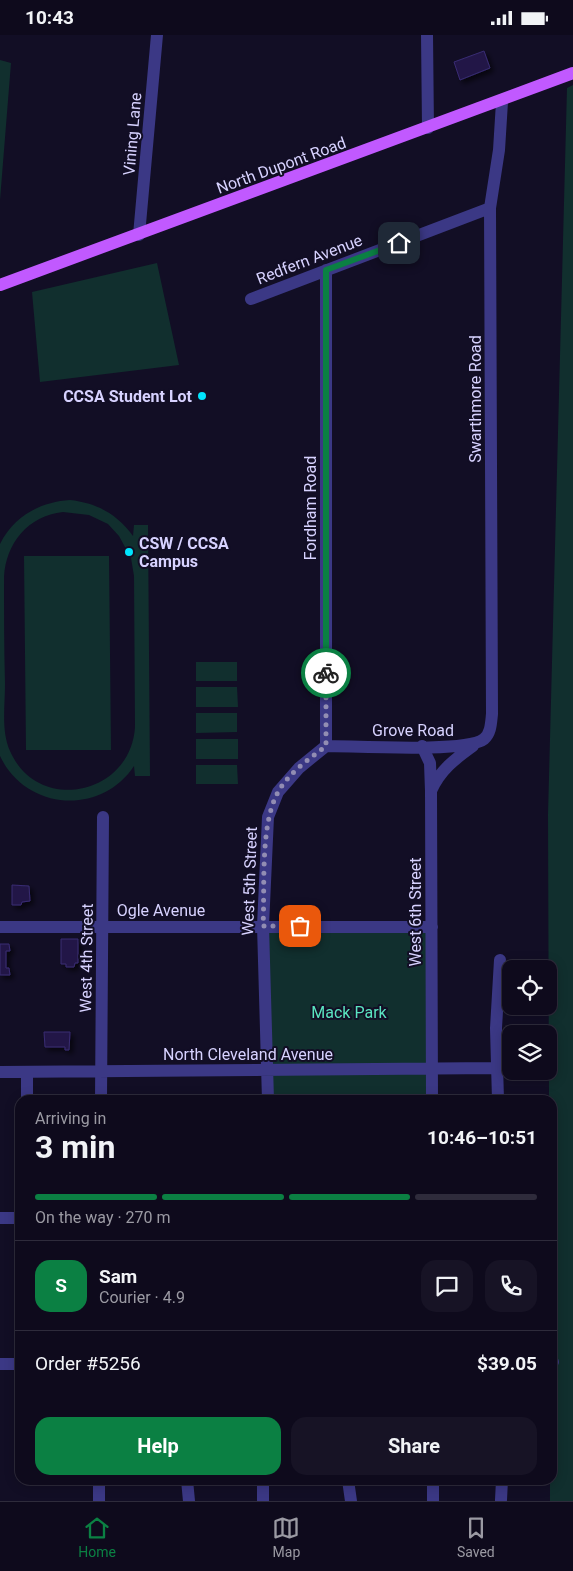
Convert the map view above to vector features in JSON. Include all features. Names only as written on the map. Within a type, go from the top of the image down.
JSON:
[{"type":"main road","name":"North Dupont Road","points":[[0,285],[502,102],[573,73]]},
{"type":"street","name":"Vining Lane","points":[[139,235],[157,35]]},
{"type":"street","points":[[427,35],[428,128]]},
{"type":"street","name":"Swarthmore Road","points":[[492,697],[490,208],[499,149],[502,102]]},
{"type":"street","name":"Redfern Avenue","points":[[251,299],[490,208]]},
{"type":"street","name":"Fordham Road","points":[[326,270],[326,746]]},
{"type":"street","name":"Grove Road","points":[[326,746],[448,748],[476,743],[483,740],[490,731],[492,697]]},
{"type":"street","points":[[431,791],[437,778],[447,766],[476,743]]},
{"type":"street","name":"West 5th Street","points":[[268,1095],[269,1070],[263,926],[268,817],[278,792],[299,767],[326,746]]},
{"type":"street","name":"West 6th Street","points":[[422,747],[430,763],[431,791],[432,1095]]},
{"type":"street","name":"West 4th Street","points":[[101,1095],[104,817]]},
{"type":"street","name":"Ogle Avenue","points":[[0,927],[432,927]]},
{"type":"street","points":[[498,1095],[496,1069],[500,960]]},
{"type":"street","name":"North Cleveland Avenue","points":[[0,1072],[496,1069]]},
{"type":"street","points":[[27,1072],[27,1095]]},
{"type":"street","points":[[0,1218],[15,1218]]},
{"type":"street","points":[[0,1364],[15,1364]]},
{"type":"street","points":[[99,1485],[99,1501]]},
{"type":"street","points":[[187,1485],[189,1501]]},
{"type":"street","points":[[263,1485],[263,1501]]},
{"type":"street","points":[[348,1485],[350,1501]]},
{"type":"street","points":[[433,1485],[433,1501]]},
{"type":"street","points":[[501,1500],[502,1485]]},
{"type":"green space","points":[[0,60],[11,63],[0,200]]},
{"type":"green space","points":[[573,85],[573,1501],[550,1501],[550,1485],[557,1485],[557,1095],[549,1095],[549,1080],[557,1080],[557,1025],[549,1025],[549,1015],[557,1015],[557,960],[549,960],[548,815],[567,88]]},
{"type":"green space","points":[[157,263],[179,365],[40,382],[32,292]]},
{"type":"green space","points":[[70,500],[98,507],[113,516],[133,536],[134,525],[148,525],[150,776],[135,776],[134,766],[120,782],[103,793],[84,799],[64,800],[45,797],[27,788],[12,774],[0,756],[0,544],[20,518],[38,507]],"holes":[[[63,512],[89,515],[108,524],[119,536],[131,558],[134,576],[135,727],[130,750],[118,768],[101,781],[81,789],[61,789],[41,784],[23,771],[7,743],[4,718],[4,577],[9,553],[21,533],[29,525],[39,519]]]},
{"type":"green space","points":[[24,556],[109,556],[111,750],[26,750]]},
{"type":"green space","points":[[196,662],[237,662],[237,681],[196,681]]},
{"type":"green space","points":[[196,687],[237,687],[238,707],[196,707]]},
{"type":"green space","points":[[196,713],[237,713],[237,732],[196,733]]},
{"type":"green space","points":[[196,739],[238,739],[238,759],[196,759]]},
{"type":"green space","points":[[196,765],[237,765],[238,784],[196,784]]},
{"type":"green space","name":"Mack Park","points":[[263,926],[432,927],[432,1095],[268,1095]]},
{"type":"building","points":[[484,51],[490,68],[460,80],[454,62]]},
{"type":"building","points":[[12,885],[29,886],[30,901],[22,902],[21,905],[12,905]]},
{"type":"building","points":[[61,939],[78,939],[78,963],[75,963],[74,967],[66,967],[66,964],[61,964]]},
{"type":"building","points":[[0,944],[9,944],[10,951],[6,951],[6,968],[9,968],[10,975],[0,975]]},
{"type":"building","points":[[44,1032],[70,1032],[69,1050],[65,1050],[65,1047],[45,1047]]},
{"type":"way so far","points":[[300,926],[263,926],[268,817],[278,792],[299,767],[326,746],[326,673]]},
{"type":"place","name":"CCSA Student Lot","points":[[202,396]]},
{"type":"place","name":"CSW / CCSA Campus","points":[[129,552]]},
{"type":"route","points":[[326,673],[326,270],[399,243]]}]
